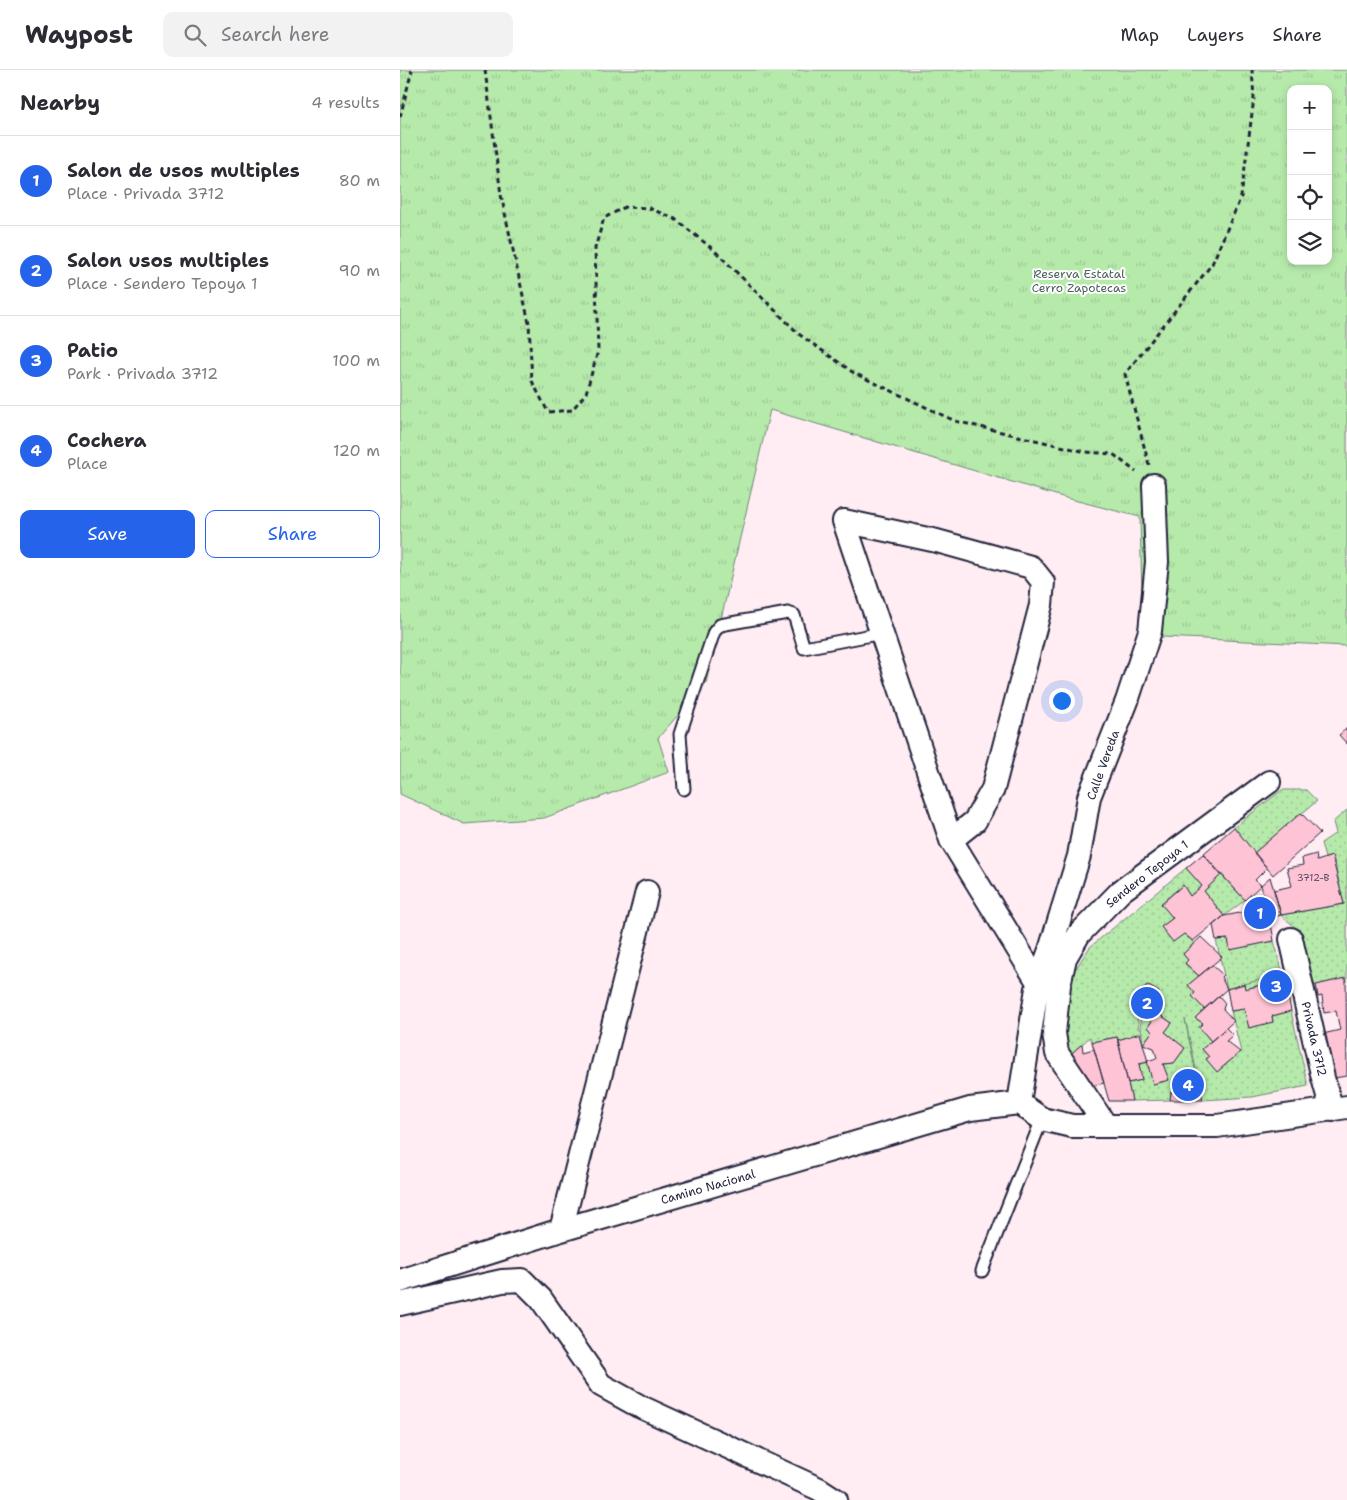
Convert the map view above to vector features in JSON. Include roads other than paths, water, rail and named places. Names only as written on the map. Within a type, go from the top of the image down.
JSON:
[{"type":"street","name":"Calle Vereda","points":[[1019,1103],[1038,982],[1050,950],[1079,856],[1089,797],[1126,702],[1150,631],[1158,562],[1154,485]]},
{"type":"street","points":[[951,840],[975,821],[993,789],[1041,605],[1043,582],[1031,567],[937,541],[844,520],[951,840],[1038,982]]},
{"type":"street","name":"Sendero Tepoya 1","points":[[1106,1126],[1057,1053],[1054,1033],[1065,958],[1079,934],[1121,891],[1269,782]]},
{"type":"street","points":[[561,1230],[647,892]]},
{"type":"street","name":"Privada 3712","points":[[1291,939],[1322,1078],[1340,1109]]},
{"type":"street","points":[[1019,1103],[1042,1119],[1072,1126],[1217,1126],[1340,1109]]},
{"type":"street","name":"Camino Nacional","points":[[400,1281],[561,1230],[970,1110],[1019,1103]]},
{"type":"street","points":[[400,1304],[502,1281],[522,1280],[541,1298],[601,1385],[639,1406],[819,1489],[836,1500]]},
{"type":"lane","points":[[684,789],[680,734],[714,632],[720,625],[788,614],[794,615],[804,648],[882,633]]},
{"type":"lane","points":[[982,1271],[1042,1119]]},
{"type":"place","name":"Salon de usos multiples","points":[[1260,913]]},
{"type":"place","name":"Patio","points":[[1276,986]]},
{"type":"place","name":"Salon usos multiples","points":[[1147,1003]]},
{"type":"place","name":"Cochera","points":[[1188,1085]]},
{"type":"park label","name":"Reserva Estatal Cerro Zapotecas","points":[[1079,281]]}]
